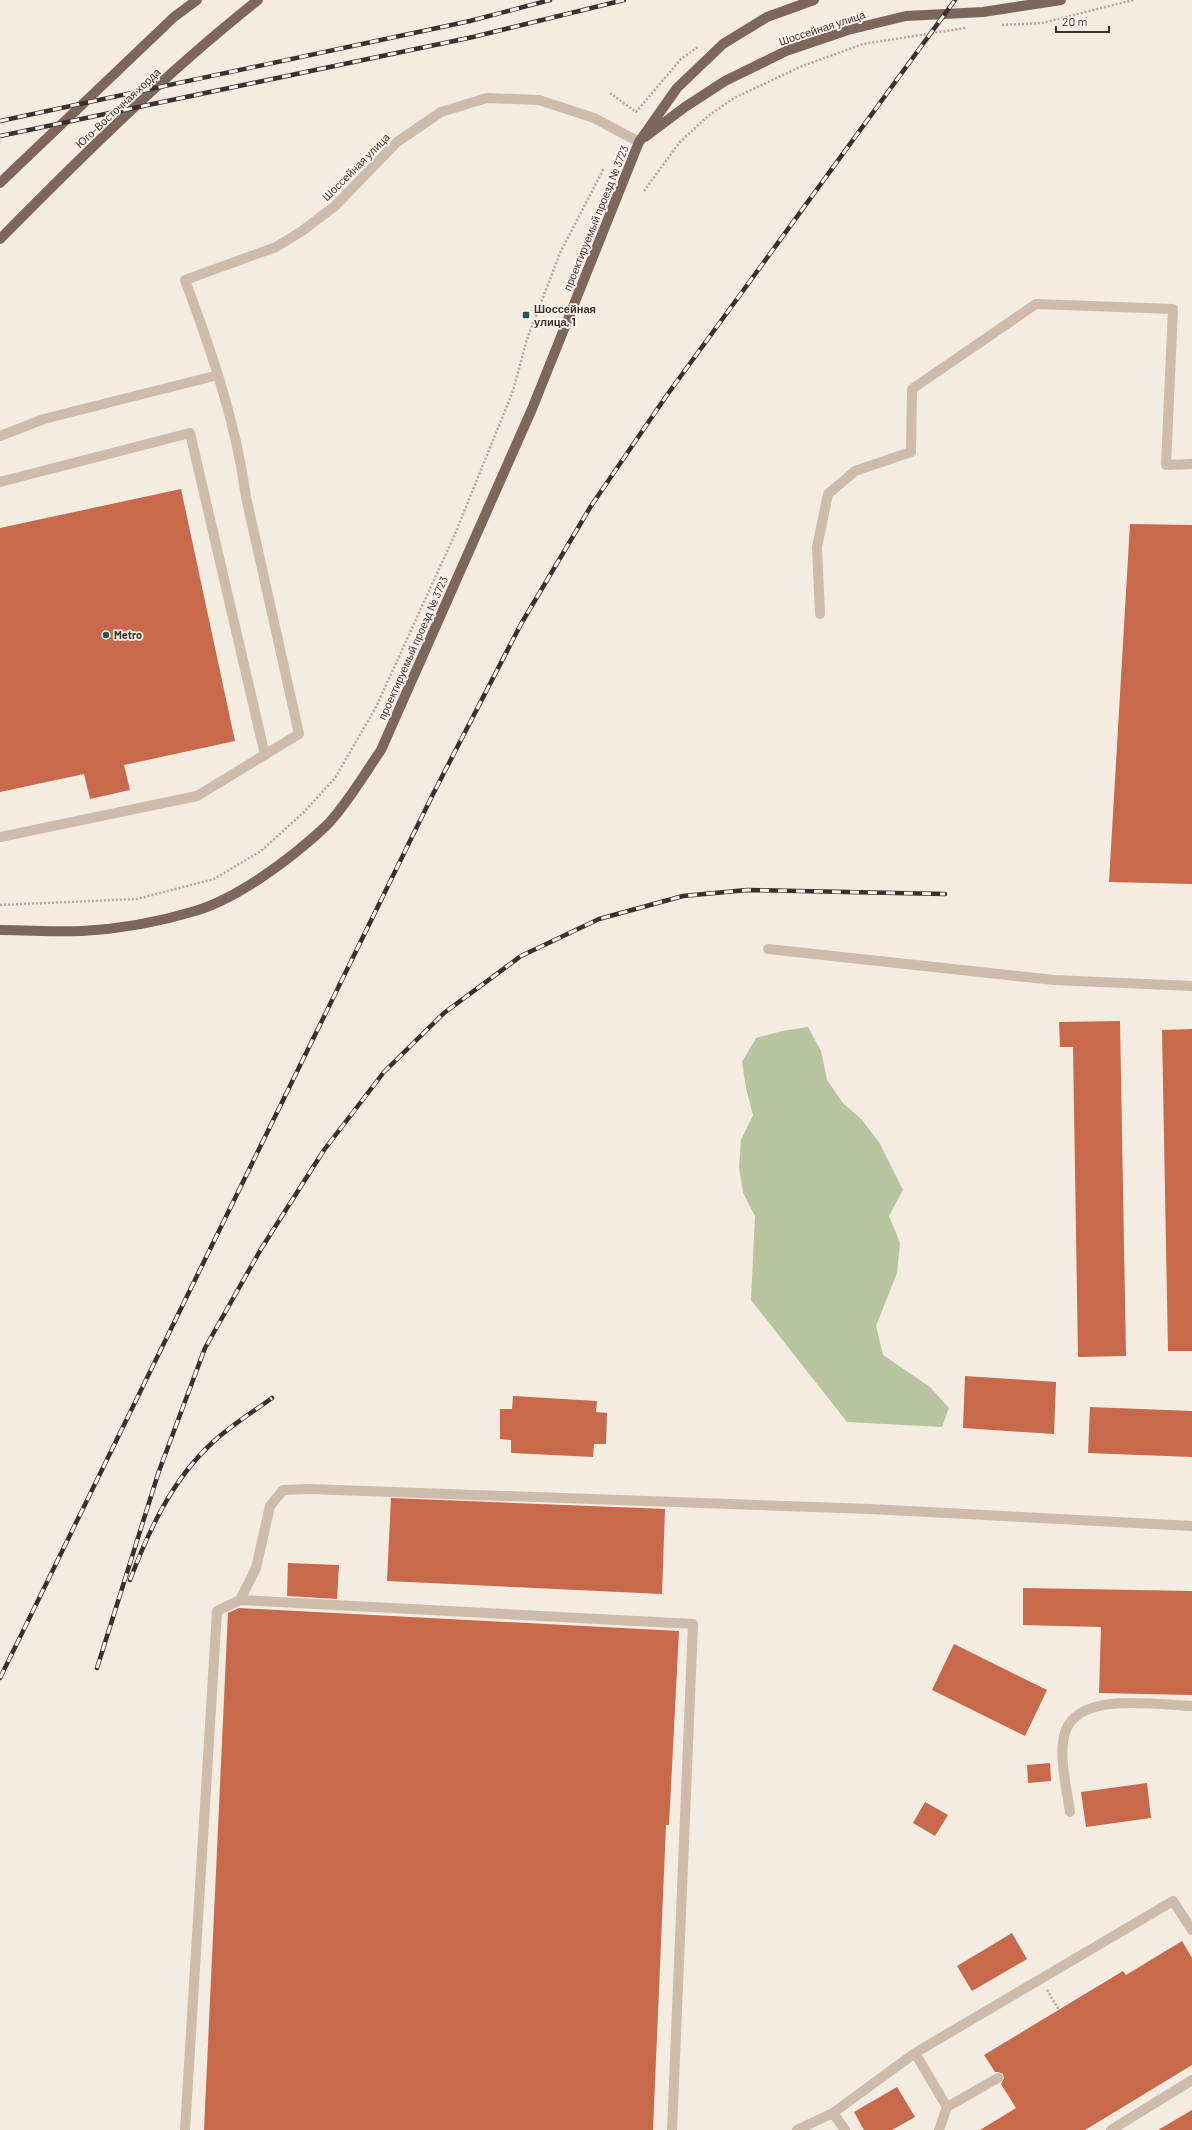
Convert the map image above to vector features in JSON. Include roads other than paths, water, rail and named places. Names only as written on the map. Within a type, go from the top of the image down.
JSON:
[{"type":"main road","points":[[1,181],[174,18],[197,0]]},
{"type":"main road","name":"Юго-Восточная хорда","points":[[0,239],[80,159],[223,28],[258,0]]},
{"type":"main road","points":[[639,142],[677,88],[723,44],[767,17],[814,0]]},
{"type":"main road","name":"Шоссейная улица","points":[[639,142],[685,107],[725,81],[786,51],[848,30],[906,16],[983,12],[1061,0]]},
{"type":"main road","name":"проектируемый проезд № 3723","points":[[0,930],[82,931],[144,924],[196,911],[242,890],[288,858],[327,825],[359,783],[381,750],[532,409],[639,142]]},
{"type":"street","name":"Шоссейная улица","points":[[218,375],[185,280],[276,247],[302,231],[335,206],[397,142],[441,112],[487,98],[539,100],[594,118],[639,142]]},
{"type":"street","points":[[820,614],[818,547],[828,494],[856,471],[911,452],[912,389],[1036,304],[1173,309],[1166,465],[1192,464]]},
{"type":"street","points":[[0,436],[44,420],[218,375],[242,467],[246,496],[299,734],[198,796],[0,837]]},
{"type":"street","points":[[0,482],[190,433],[265,755]]},
{"type":"street","points":[[768,949],[1054,980],[1192,986]]},
{"type":"street","points":[[240,1600],[256,1568],[270,1506],[283,1490],[309,1489],[870,1508],[1192,1526]]},
{"type":"street","points":[[185,2130],[217,1611],[240,1600],[693,1624],[672,2130]]},
{"type":"street","points":[[1070,1812],[1062,1752],[1065,1730],[1074,1716],[1089,1709],[1111,1702],[1192,1706]]},
{"type":"street","points":[[797,2130],[833,2113],[915,2053],[1173,1901],[1192,1930]]},
{"type":"street","points":[[915,2053],[947,2108]]},
{"type":"street","points":[[939,2130],[947,2108],[998,2078]]},
{"type":"street","points":[[1110,2130],[1192,2080]]},
{"type":"street","points":[[833,2113],[845,2130]]},
{"type":"railway","points":[[0,121],[470,21],[550,0]]},
{"type":"railway","points":[[0,136],[473,37],[624,0]]},
{"type":"railway","points":[[0,1678],[433,794],[521,624],[591,506],[667,395],[955,0]]},
{"type":"railway","points":[[97,1668],[159,1471],[205,1348],[261,1249],[324,1150],[384,1072],[444,1013],[521,956],[599,919],[683,896],[747,890],[945,894]]},
{"type":"railway","points":[[130,1580],[154,1524],[173,1489],[185,1473],[212,1443],[272,1398]]},
{"type":"place","name":"Шоссейная улица, 1","points":[[526,315]]},
{"type":"place","name":"Metro","points":[[106,635]]}]
